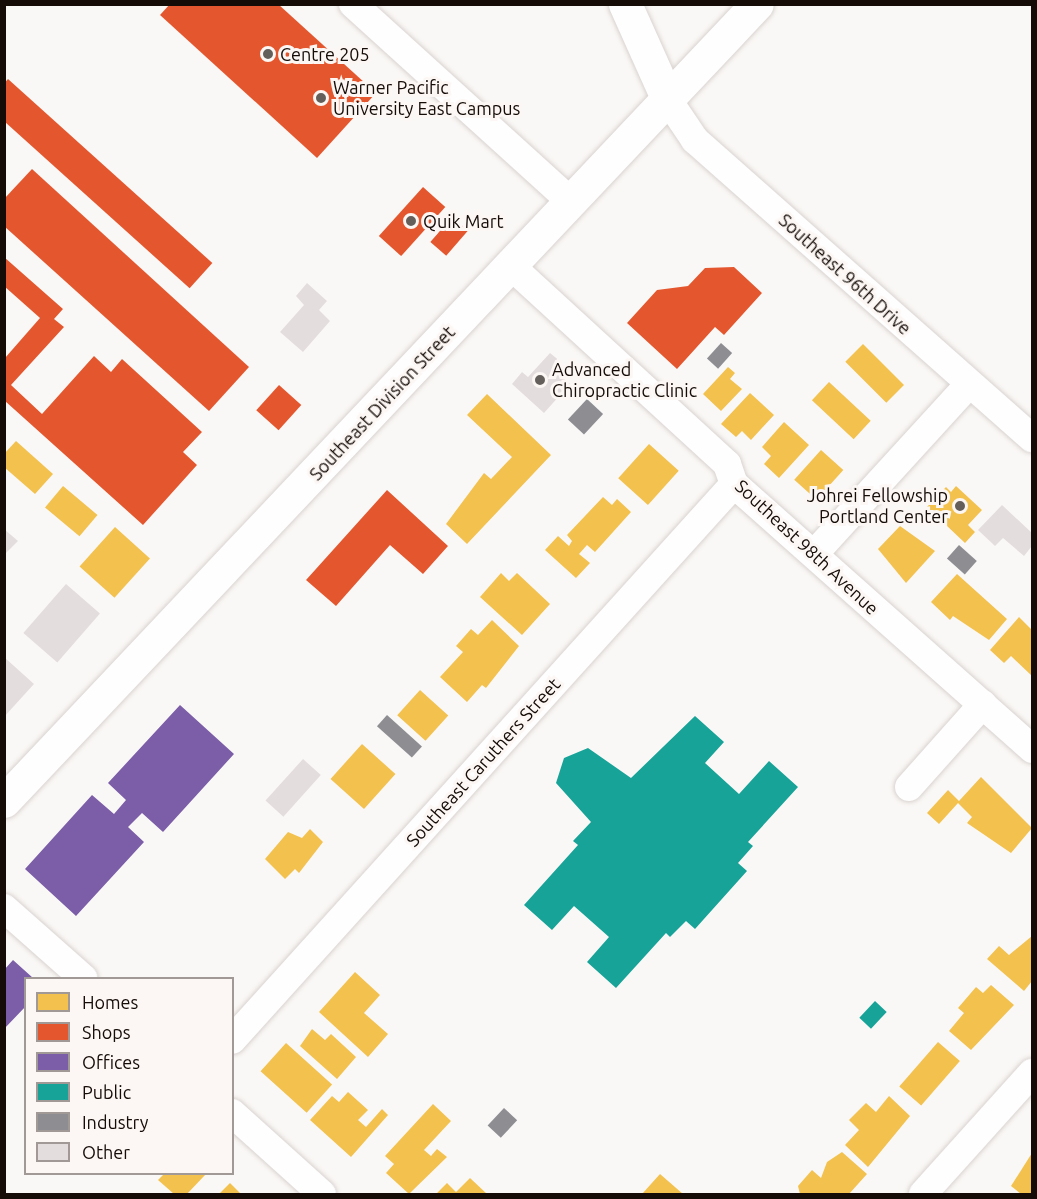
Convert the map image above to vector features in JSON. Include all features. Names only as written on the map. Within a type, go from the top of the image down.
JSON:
[{"type":"main road","points":[[625,4],[668,100]]},
{"type":"main road","name":"Southeast Division Street","points":[[4,801],[757,4]]},
{"type":"street","points":[[353,4],[571,202]]},
{"type":"street","name":"Southeast 96th Drive","points":[[668,100],[695,140],[1032,438]]},
{"type":"street","name":"Southeast 98th Avenue","points":[[511,266],[727,464],[734,484],[1032,749]]},
{"type":"street","points":[[814,554],[969,384]]},
{"type":"street","name":"Southeast Caruthers Street","points":[[234,1038],[734,484]]},
{"type":"street","points":[[909,787],[983,704]]},
{"type":"street","points":[[4,908],[82,977]]},
{"type":"street","points":[[922,1194],[1032,1073]]},
{"type":"street","points":[[234,1115],[322,1194]]},
{"type":"building: Homes","points":[[863,344],[904,385],[886,403],[845,362]]},
{"type":"building: Homes","points":[[728,367],[735,373],[730,379],[742,389],[721,411],[703,394]]},
{"type":"building: Homes","points":[[829,382],[871,421],[854,439],[812,400]]},
{"type":"building: Homes","points":[[750,393],[774,415],[751,440],[742,431],[736,437],[721,424]]},
{"type":"building: Homes","points":[[487,394],[551,455],[467,544],[446,524],[484,473],[491,479],[512,457],[467,415]]},
{"type":"building: Homes","points":[[784,422],[809,445],[779,478],[764,464],[771,456],[762,447]]},
{"type":"building: Homes","points":[[16,441],[53,474],[35,494],[4,467],[4,454]]},
{"type":"building: Homes","points":[[649,444],[679,471],[648,505],[618,478]]},
{"type":"building: Homes","points":[[821,450],[843,470],[817,500],[794,480]]},
{"type":"building: Homes","points":[[63,486],[97,515],[79,536],[45,507]]},
{"type":"building: Homes","points":[[956,486],[982,510],[968,525],[975,532],[965,543],[927,507],[946,487],[951,492]]},
{"type":"building: Homes","points":[[603,497],[612,505],[617,499],[631,512],[595,552],[587,545],[579,554],[590,563],[576,578],[545,550],[558,536],[569,546],[572,541],[567,535]]},
{"type":"building: Homes","points":[[900,526],[935,551],[906,583],[878,549]]},
{"type":"building: Homes","points":[[115,527],[150,558],[114,598],[80,566]]},
{"type":"building: Homes","points":[[501,573],[509,581],[517,573],[550,604],[522,635],[480,597]]},
{"type":"building: Homes","points":[[957,574],[1007,619],[989,640],[953,616],[950,620],[931,602]]},
{"type":"building: Homes","points":[[1019,617],[1032,630],[1032,676],[1011,656],[1004,663],[990,650]]},
{"type":"building: Homes","points":[[492,620],[519,646],[486,688],[482,685],[467,702],[440,677],[463,652],[456,646],[471,629],[478,635]]},
{"type":"building: Homes","points":[[420,690],[448,715],[425,741],[397,715]]},
{"type":"building: Homes","points":[[362,744],[395,774],[364,809],[331,779]]},
{"type":"building: Homes","points":[[981,777],[1032,828],[1011,853],[967,823],[972,817],[958,803],[939,824],[927,813],[948,790],[959,801]]},
{"type":"building: Homes","points":[[310,829],[323,842],[299,873],[295,869],[285,879],[265,859],[288,832],[302,838]]},
{"type":"building: Homes","points":[[1032,936],[1032,981],[1024,991],[987,959],[999,946],[1009,955]]},
{"type":"building: Homes","points":[[355,972],[380,995],[364,1013],[388,1034],[368,1057],[319,1012]]},
{"type":"building: Homes","points":[[991,985],[1014,1005],[971,1050],[949,1031],[964,1013],[958,1008],[976,987],[983,993]]},
{"type":"building: Homes","points":[[312,1029],[325,1040],[331,1034],[356,1057],[337,1079],[300,1046]]},
{"type":"building: Homes","points":[[938,1042],[960,1061],[921,1106],[899,1087]]},
{"type":"building: Homes","points":[[286,1043],[332,1084],[307,1113],[261,1071]]},
{"type":"building: Homes","points":[[348,1092],[368,1110],[358,1120],[366,1127],[382,1109],[388,1115],[351,1157],[310,1120],[332,1096],[339,1102]]},
{"type":"building: Homes","points":[[889,1096],[910,1116],[868,1167],[845,1145],[859,1130],[849,1120],[866,1103],[876,1112]]},
{"type":"building: Homes","points":[[433,1104],[451,1121],[424,1150],[431,1156],[437,1149],[447,1157],[409,1194],[386,1173],[394,1164],[385,1156]]},
{"type":"building: Homes","points":[[842,1152],[867,1174],[849,1194],[800,1194],[798,1186],[812,1170],[821,1178],[827,1162]]},
{"type":"building: Homes","points":[[1032,1153],[1032,1194],[1021,1194],[1011,1186]]},
{"type":"building: Homes","points":[[660,1174],[683,1194],[642,1194]]},
{"type":"building: Homes","points":[[163,1175],[205,1175],[187,1194],[174,1194],[158,1180]]},
{"type":"building: Homes","points":[[470,1178],[487,1194],[436,1194],[447,1183],[456,1192]]},
{"type":"building: Homes","points":[[230,1183],[241,1194],[219,1194]]},
{"type":"building: Shops","name":"Centre 205","points":[[170,4],[278,4],[376,93],[317,158],[160,15]]},
{"type":"building: Shops","points":[[8,79],[212,263],[190,288],[4,121],[4,83]]},
{"type":"building: Shops","points":[[32,169],[249,367],[209,411],[4,226],[4,199]]},
{"type":"building: Shops","name":"Quik Mart","points":[[423,187],[445,207],[401,256],[379,236]]},
{"type":"building: Shops","points":[[452,217],[468,231],[446,256],[430,242]]},
{"type":"building: Shops","points":[[4,257],[63,309],[54,319],[64,327],[11,385],[42,414],[94,356],[111,372],[122,359],[202,432],[183,452],[197,465],[143,525],[5,401],[5,358],[40,318],[4,286]]},
{"type":"building: Shops","points":[[734,267],[762,293],[724,335],[715,327],[677,369],[627,323],[657,290],[688,286],[705,268]]},
{"type":"building: Shops","points":[[279,385],[301,405],[279,430],[256,410]]},
{"type":"building: Shops","points":[[387,490],[448,546],[423,574],[390,545],[336,606],[306,580]]},
{"type":"building: Offices","points":[[180,705],[234,754],[163,832],[142,813],[128,827],[144,842],[76,916],[25,869],[92,795],[114,814],[126,800],[108,783]]},
{"type":"building: Offices","points":[[13,960],[32,977],[24,977],[24,1008],[4,1029],[4,970]]},
{"type":"building: Public","points":[[695,716],[724,742],[705,763],[739,794],[769,761],[798,787],[748,842],[753,846],[738,863],[747,871],[695,929],[686,921],[670,937],[666,933],[616,988],[587,962],[609,937],[574,906],[552,930],[524,905],[578,845],[573,841],[591,822],[556,783],[564,758],[588,748],[631,778]]},
{"type":"building: Public","points":[[875,1001],[887,1012],[871,1029],[859,1018]]},
{"type":"building: Industry","points":[[721,343],[732,353],[718,369],[707,359]]},
{"type":"building: Industry","points":[[587,399],[603,414],[584,434],[568,419]]},
{"type":"building: Industry","points":[[959,545],[977,561],[965,574],[947,558]]},
{"type":"building: Industry","points":[[387,715],[422,746],[412,758],[377,726]]},
{"type":"building: Industry","points":[[504,1108],[517,1120],[501,1138],[488,1126]]},
{"type":"building: Other","points":[[307,283],[327,301],[319,310],[330,321],[303,352],[280,332],[304,305],[296,296]]},
{"type":"building: Other","name":"Advanced Chiropractic Clinic","points":[[550,353],[561,362],[554,370],[570,384],[544,413],[512,384],[522,372],[528,377]]},
{"type":"building: Other","points":[[1002,505],[1032,533],[1032,546],[1024,556],[1003,538],[995,546],[978,530]]},
{"type":"building: Other","points":[[4,529],[18,541],[4,555]]},
{"type":"building: Other","points":[[66,584],[100,614],[57,663],[23,633]]},
{"type":"building: Other","points":[[4,657],[34,684],[4,717]]},
{"type":"building: Other","points":[[303,759],[321,775],[283,817],[266,801]]},
{"type":"place","name":"Centre 205","points":[[268,54]]},
{"type":"place","name":"Warner Pacific University East Campus","points":[[321,98]]},
{"type":"place","name":"Quik Mart","points":[[411,221]]},
{"type":"place","name":"Advanced Chiropractic Clinic","points":[[540,380]]},
{"type":"place","name":"Johrei Fellowship Portland Center","points":[[960,506]]}]
